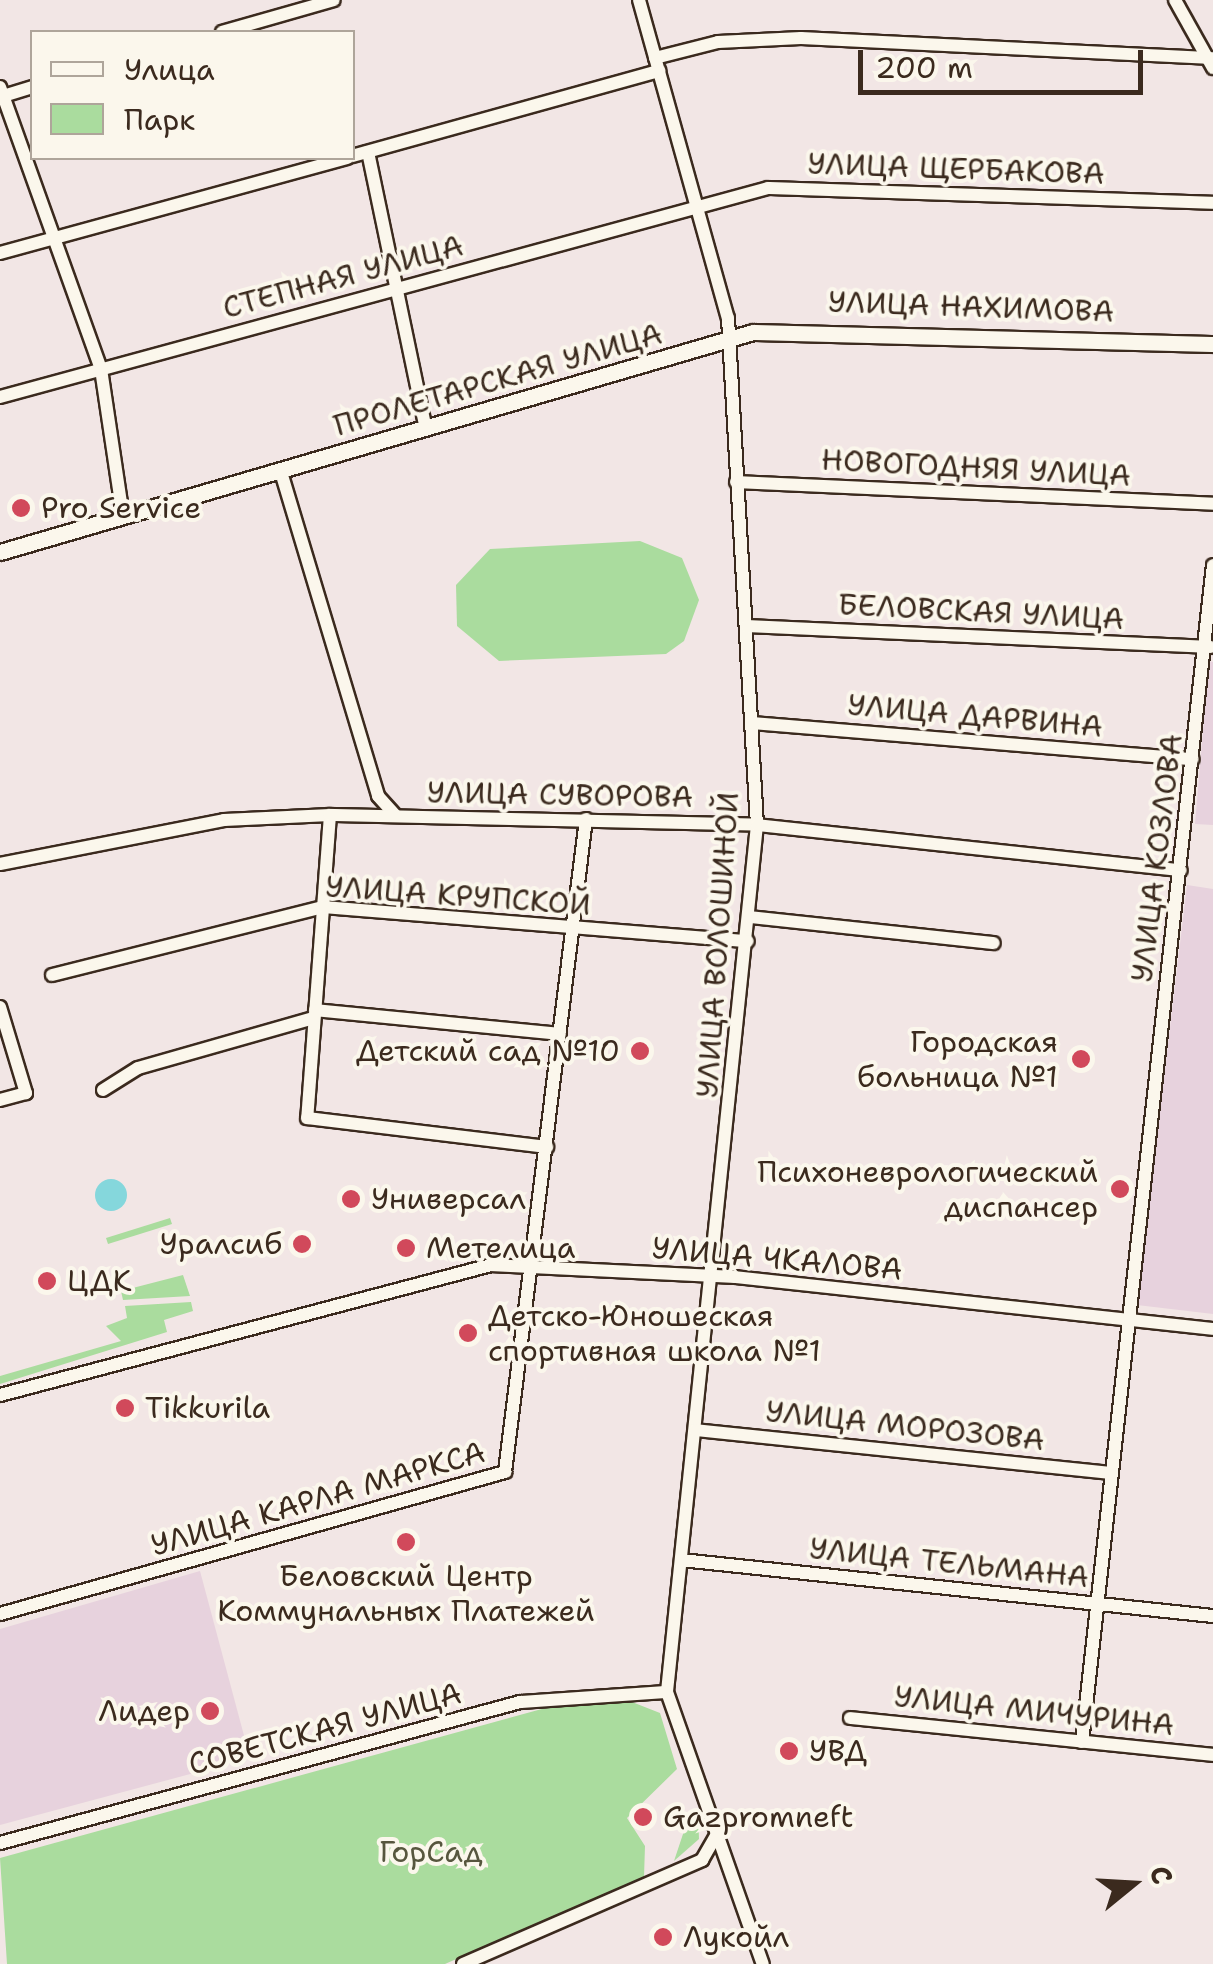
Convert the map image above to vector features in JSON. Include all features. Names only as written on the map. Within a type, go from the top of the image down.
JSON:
[{"type":"main road","name":"УЛИЦА НАХИМОВА","points":[[729,338],[805,330],[1213,344]]},
{"type":"main road","name":"ПРОЛЕТАРСКАЯ УЛИЦА","points":[[0,552],[729,338]]},
{"type":"street","points":[[229,30],[334,0]]},
{"type":"street","name":"УЛИЦА ВОЛОШИНОЙ","points":[[639,0],[700,206],[729,338],[757,825],[715,1280],[667,1692],[763,1964]]},
{"type":"street","points":[[1174,0],[1211,61]]},
{"type":"street","points":[[355,156],[718,42],[801,38],[1211,61]]},
{"type":"street","points":[[30,88],[1,93],[101,369],[123,518]]},
{"type":"street","points":[[368,152],[400,287],[426,429]]},
{"type":"street","points":[[0,253],[339,160]]},
{"type":"street","name":"УЛИЦА ЩЕРБАКОВА","points":[[700,206],[768,188],[1213,203]]},
{"type":"street","name":"СТЕПНАЯ УЛИЦА","points":[[0,397],[700,206]]},
{"type":"street","points":[[281,472],[378,796],[396,816]]},
{"type":"street","name":"НОВОГОДНЯЯ УЛИЦА","points":[[736,482],[1213,504]]},
{"type":"street","name":"УЛИЦА КОЗЛОВА","points":[[1110,1473],[1132,1320],[1193,759],[1210,647],[1213,565]]},
{"type":"street","name":"БЕЛОВСКАЯ УЛИЦА","points":[[747,626],[1210,647]]},
{"type":"street","name":"УЛИЦА ДАРВИНА","points":[[752,723],[1193,759]]},
{"type":"street","points":[[357,816],[378,796]]},
{"type":"street","points":[[330,815],[307,1118],[547,1147]]},
{"type":"street","name":"УЛИЦА СУВОРОВА","points":[[0,864],[224,820],[330,815],[757,825],[1181,870]]},
{"type":"street","points":[[536,1263],[586,819]]},
{"type":"street","name":"УЛИЦА КРУПСКОЙ","points":[[52,975],[323,907],[572,930],[748,941]]},
{"type":"street","points":[[750,916],[994,942]]},
{"type":"street","points":[[0,1008],[26,1093],[0,1100]]},
{"type":"street","points":[[103,1090],[138,1068],[315,1014],[560,1034]]},
{"type":"street","name":"УЛИЦА ЧКАЛОВА","points":[[0,1395],[340,1300],[491,1264],[536,1263],[1213,1329]]},
{"type":"street","name":"УЛИЦА КАРЛА МАРКСА","points":[[0,1614],[494,1480],[512,1440],[536,1263]]},
{"type":"street","name":"УЛИЦА МОРОЗОВА","points":[[695,1430],[1110,1473]]},
{"type":"street","points":[[1082,1742],[1110,1473]]},
{"type":"street","name":"УЛИЦА ТЕЛЬМАНА","points":[[680,1560],[1213,1616]]},
{"type":"street","name":"СОВЕТСКАЯ УЛИЦА","points":[[0,1843],[520,1702],[667,1692]]},
{"type":"street","name":"УЛИЦА МИЧУРИНА","points":[[850,1718],[1213,1754]]},
{"type":"street","points":[[463,1964],[702,1860],[716,1836]]},
{"type":"shaded area","points":[[1209,661],[1213,662],[1213,825],[1195,824]]},
{"type":"shaded area","points":[[1187,885],[1213,889],[1213,1314],[1137,1305]]},
{"type":"shaded area","points":[[200,1571],[250,1758],[0,1825],[0,1629]]},
{"type":"green space","points":[[640,541],[682,558],[699,600],[684,641],[666,654],[499,661],[457,626],[456,585],[490,549]]},
{"type":"green space","points":[[170,1218],[172,1224],[108,1244],[106,1238]]},
{"type":"green space","points":[[183,1275],[190,1296],[123,1300],[121,1291]]},
{"type":"green space","points":[[191,1302],[193,1311],[164,1320],[167,1332],[0,1384],[0,1376],[121,1341],[106,1326],[127,1318],[125,1306]]},
{"type":"green space","name":"ГорСад","points":[[632,1702],[660,1713],[677,1769],[627,1818],[645,1846],[644,1877],[445,1964],[7,1964],[0,1858],[549,1707]]},
{"type":"green space","points":[[698,1814],[699,1839],[674,1861],[687,1822]]},
{"type":"water","points":[[111,1179],[122,1184],[127,1195],[122,1206],[111,1211],[100,1206],[95,1195],[100,1184]]},
{"type":"place","name":"Pro Service","points":[[21,508]]},
{"type":"place","name":"Детский сад №10","points":[[640,1051]]},
{"type":"place","name":"Городская больница №1","points":[[1081,1059]]},
{"type":"place","name":"Психоневрологический диспансер","points":[[1120,1189]]},
{"type":"place","name":"Универсал","points":[[351,1199]]},
{"type":"place","name":"Уралсиб","points":[[302,1244]]},
{"type":"place","name":"Метелица","points":[[406,1248]]},
{"type":"place","name":"ЦДК","points":[[47,1281]]},
{"type":"place","name":"Детско-Юношеская спортивная школа №1","points":[[468,1333]]},
{"type":"place","name":"Tikkurila","points":[[125,1408]]},
{"type":"place","name":"Беловский Центр Коммунальных Платежей","points":[[406,1542]]},
{"type":"place","name":"Лидер","points":[[210,1711]]},
{"type":"place","name":"УВД","points":[[789,1751]]},
{"type":"place","name":"Gazpromneft","points":[[643,1817]]},
{"type":"place","name":"Лукойл","points":[[663,1937]]}]
